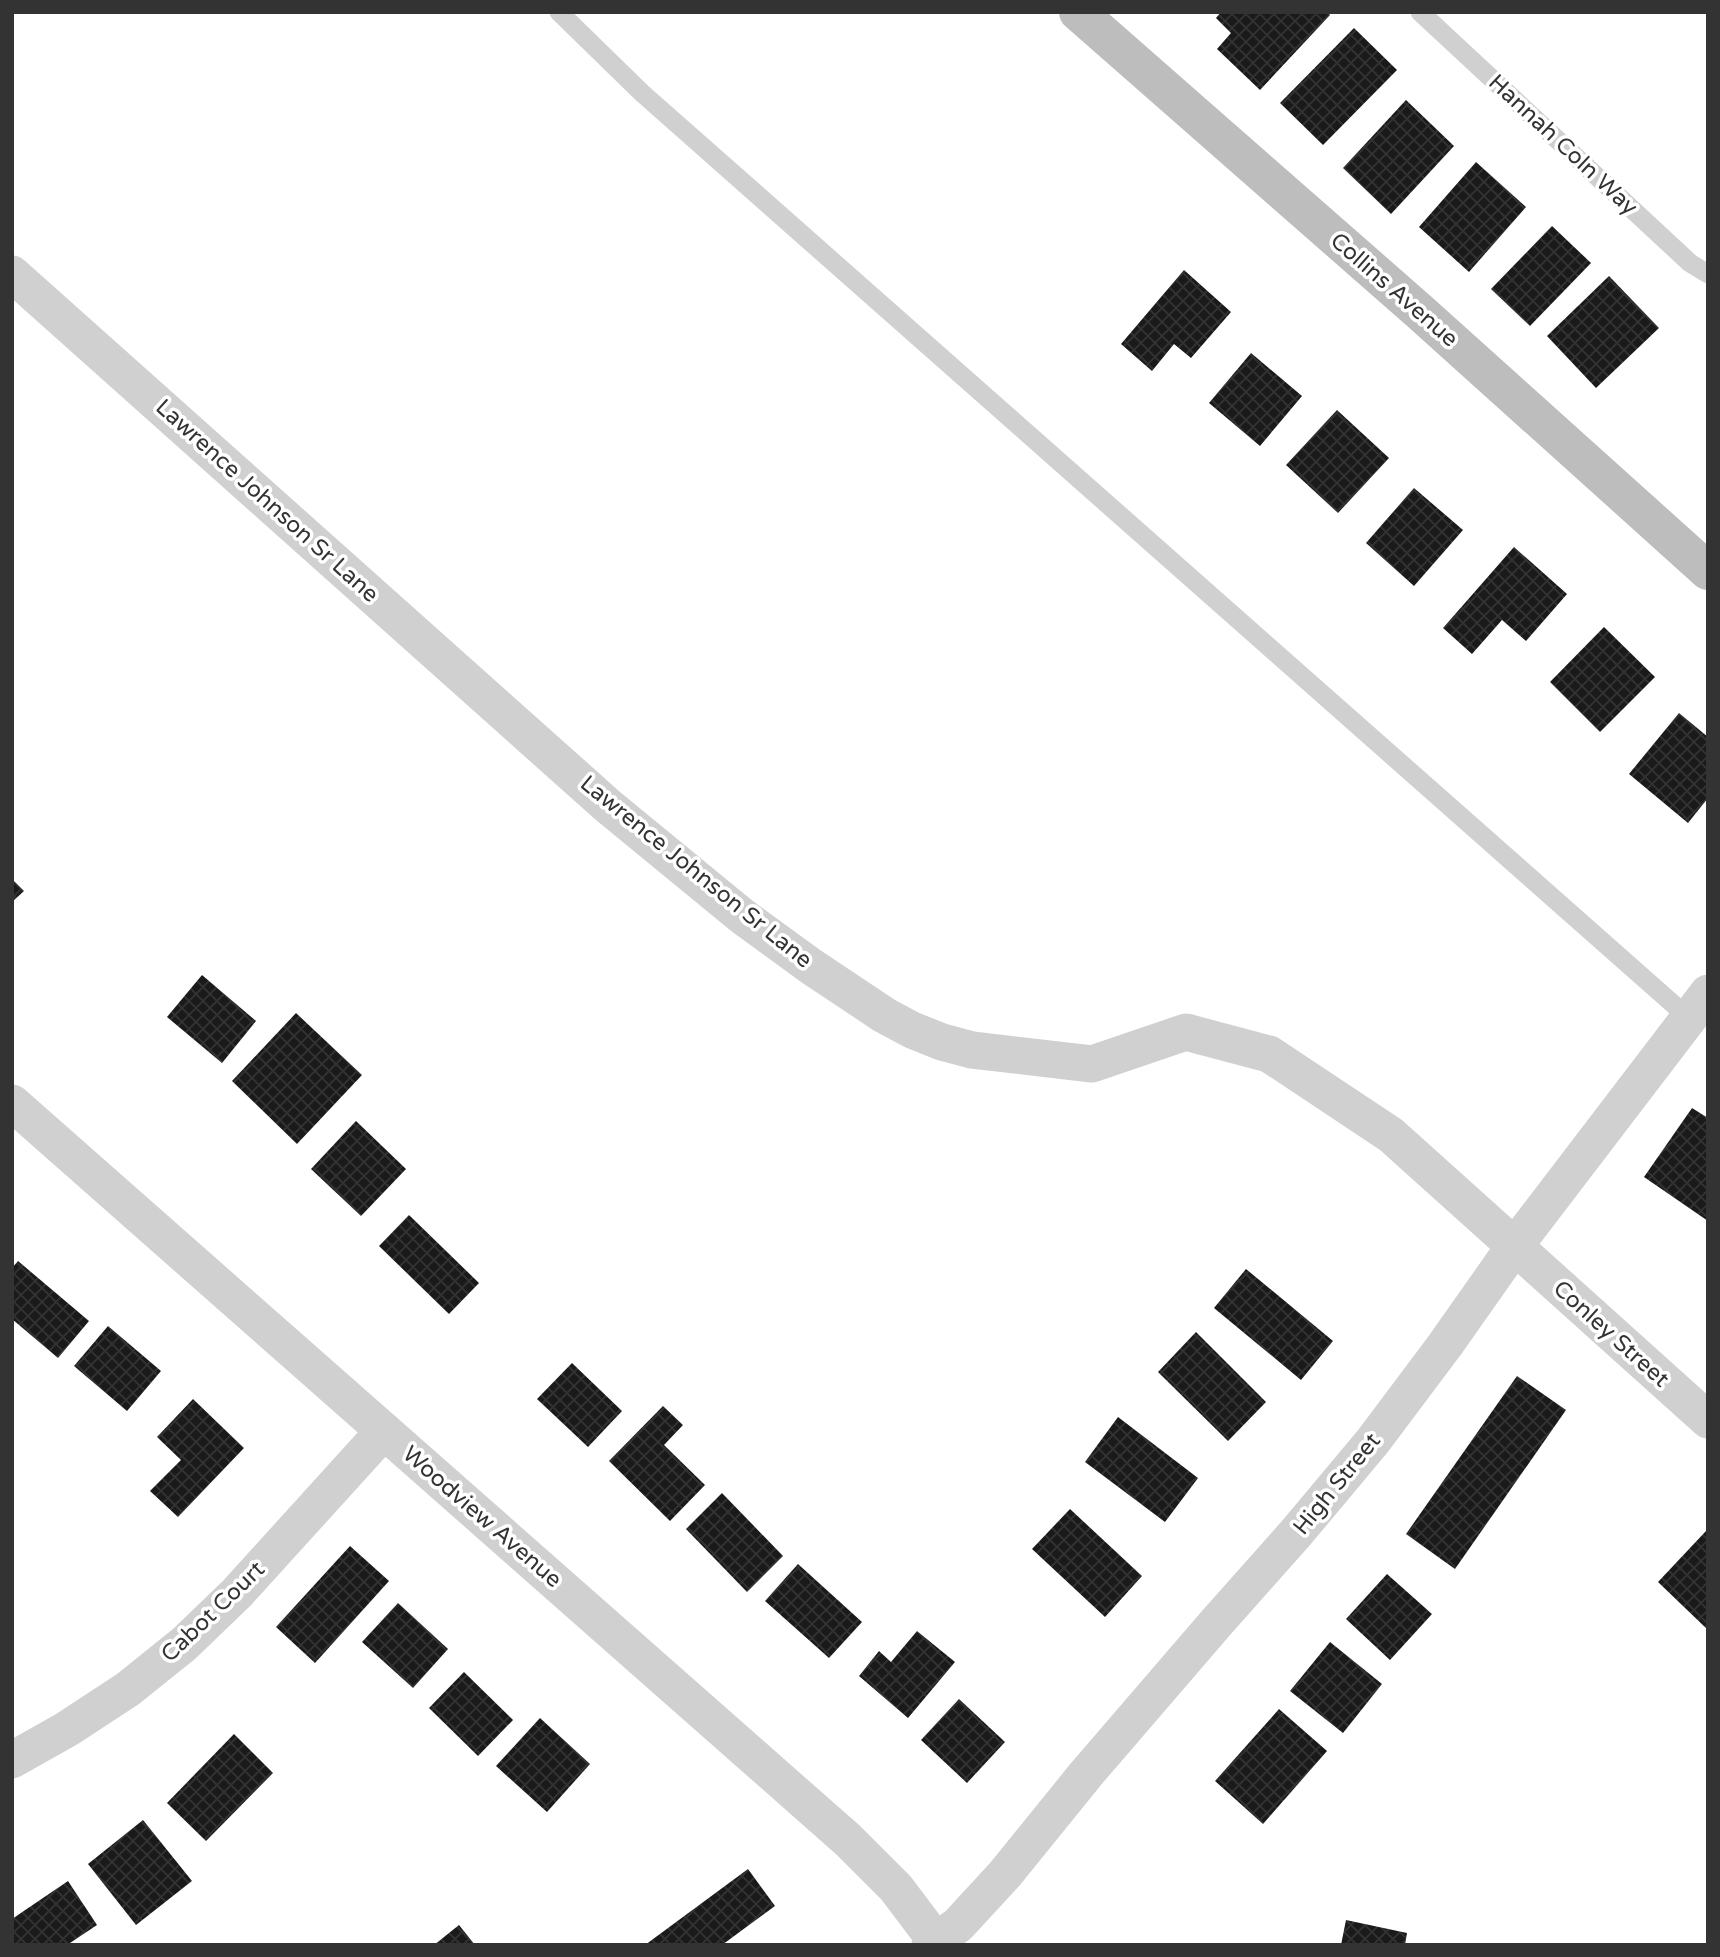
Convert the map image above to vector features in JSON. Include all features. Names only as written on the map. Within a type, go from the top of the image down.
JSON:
[{"type":"street","name":"Collins Avenue","points":[[1078,12],[1420,312],[1708,571]]},
{"type":"street","name":"Lawrence Johnson Sr Lane","points":[[12,274],[608,806],[742,916],[884,1015],[942,1042],[972,1050],[1092,1064],[1186,1032],[1269,1054],[1391,1135],[1514,1247]]},
{"type":"street","name":"High Street","points":[[935,1943],[958,1925],[1005,1874],[1086,1774],[1296,1534],[1373,1441],[1514,1247],[1698,1005]]},
{"type":"street","name":"Woodview Avenue","points":[[12,1103],[848,1840],[896,1888],[935,1943]]},
{"type":"street","name":"Conley Street","points":[[1514,1247],[1708,1420]]},
{"type":"street","name":"Cabot Court","points":[[12,1760],[67,1730],[128,1689],[184,1644],[237,1593],[384,1431]]},
{"type":"lane","points":[[559,12],[642,93],[1698,1005]]},
{"type":"lane","name":"Hannah Coln Way","points":[[1420,12],[1690,263],[1708,274]]},
{"type":"building","points":[[1221,12],[1328,12],[1330,15],[1260,90],[1217,49],[1231,33],[1216,18]]},
{"type":"building","points":[[1354,28],[1397,70],[1323,145],[1280,103]]},
{"type":"building","points":[[1406,100],[1454,146],[1391,214],[1343,168]]},
{"type":"building","points":[[1476,162],[1526,207],[1469,272],[1419,227]]},
{"type":"building","points":[[1552,226],[1591,263],[1530,326],[1491,289]]},
{"type":"building","points":[[1184,270],[1231,312],[1191,358],[1174,344],[1152,371],[1121,344]]},
{"type":"building","points":[[1609,276],[1659,328],[1596,388],[1547,336]]},
{"type":"building","points":[[1251,353],[1302,396],[1260,446],[1209,403]]},
{"type":"building","points":[[1337,410],[1389,458],[1338,513],[1286,465]]},
{"type":"building","points":[[1414,488],[1463,530],[1414,586],[1366,543]]},
{"type":"building","points":[[1514,547],[1567,594],[1526,641],[1502,620],[1472,654],[1443,628]]},
{"type":"building","points":[[1604,627],[1655,677],[1600,732],[1550,682]]},
{"type":"building","points":[[1679,713],[1708,737],[1708,798],[1688,823],[1629,774]]},
{"type":"building","points":[[12,879],[24,891],[12,902]]},
{"type":"building","points":[[202,975],[256,1021],[222,1063],[167,1017]]},
{"type":"building","points":[[296,1013],[362,1075],[297,1144],[232,1081]]},
{"type":"building","points":[[1692,1108],[1708,1118],[1708,1221],[1644,1177]]},
{"type":"building","points":[[356,1121],[406,1169],[361,1216],[311,1169]]},
{"type":"building","points":[[409,1215],[479,1283],[449,1314],[379,1246]]},
{"type":"building","points":[[18,1261],[89,1321],[58,1358],[12,1319],[12,1268]]},
{"type":"building","points":[[1246,1269],[1333,1341],[1301,1380],[1214,1308]]},
{"type":"building","points":[[108,1326],[161,1371],[127,1411],[74,1366]]},
{"type":"building","points":[[1196,1332],[1266,1402],[1228,1441],[1158,1372]]},
{"type":"building","points":[[572,1363],[622,1411],[588,1447],[537,1399]]},
{"type":"building","points":[[1517,1376],[1566,1410],[1455,1569],[1406,1534]]},
{"type":"building","points":[[193,1399],[244,1448],[178,1517],[150,1491],[181,1460],[157,1437]]},
{"type":"building","points":[[663,1406],[683,1425],[664,1445],[705,1485],[670,1521],[609,1461]]},
{"type":"building","points":[[1118,1417],[1198,1478],[1165,1522],[1085,1462]]},
{"type":"building","points":[[722,1493],[783,1556],[747,1592],[686,1529]]},
{"type":"building","points":[[1070,1509],[1142,1576],[1105,1617],[1032,1549]]},
{"type":"building","points":[[1706,1531],[1708,1532],[1708,1630],[1658,1582]]},
{"type":"building","points":[[350,1546],[389,1581],[315,1663],[276,1627]]},
{"type":"building","points":[[798,1564],[862,1622],[829,1658],[765,1601]]},
{"type":"building","points":[[1387,1574],[1432,1614],[1390,1660],[1346,1619]]},
{"type":"building","points":[[398,1603],[448,1649],[413,1688],[362,1642]]},
{"type":"building","points":[[917,1631],[955,1662],[908,1718],[859,1676],[879,1651],[891,1662]]},
{"type":"building","points":[[1330,1642],[1382,1684],[1343,1733],[1290,1691]]},
{"type":"building","points":[[464,1672],[513,1720],[478,1756],[429,1708]]},
{"type":"building","points":[[959,1699],[1005,1742],[967,1783],[921,1740]]},
{"type":"building","points":[[1279,1709],[1327,1751],[1263,1824],[1215,1781]]},
{"type":"building","points":[[540,1718],[590,1764],[547,1812],[496,1766]]},
{"type":"building","points":[[234,1734],[273,1773],[206,1841],[167,1803]]},
{"type":"building","points":[[143,1820],[192,1881],[136,1925],[88,1864]]},
{"type":"building","points":[[748,1869],[775,1906],[722,1945],[645,1945]]},
{"type":"building","points":[[68,1881],[97,1925],[67,1945],[12,1945],[12,1919]]},
{"type":"building","points":[[1346,1920],[1407,1933],[1405,1945],[1341,1945]]},
{"type":"building","points":[[459,1925],[475,1945],[434,1945]]}]
